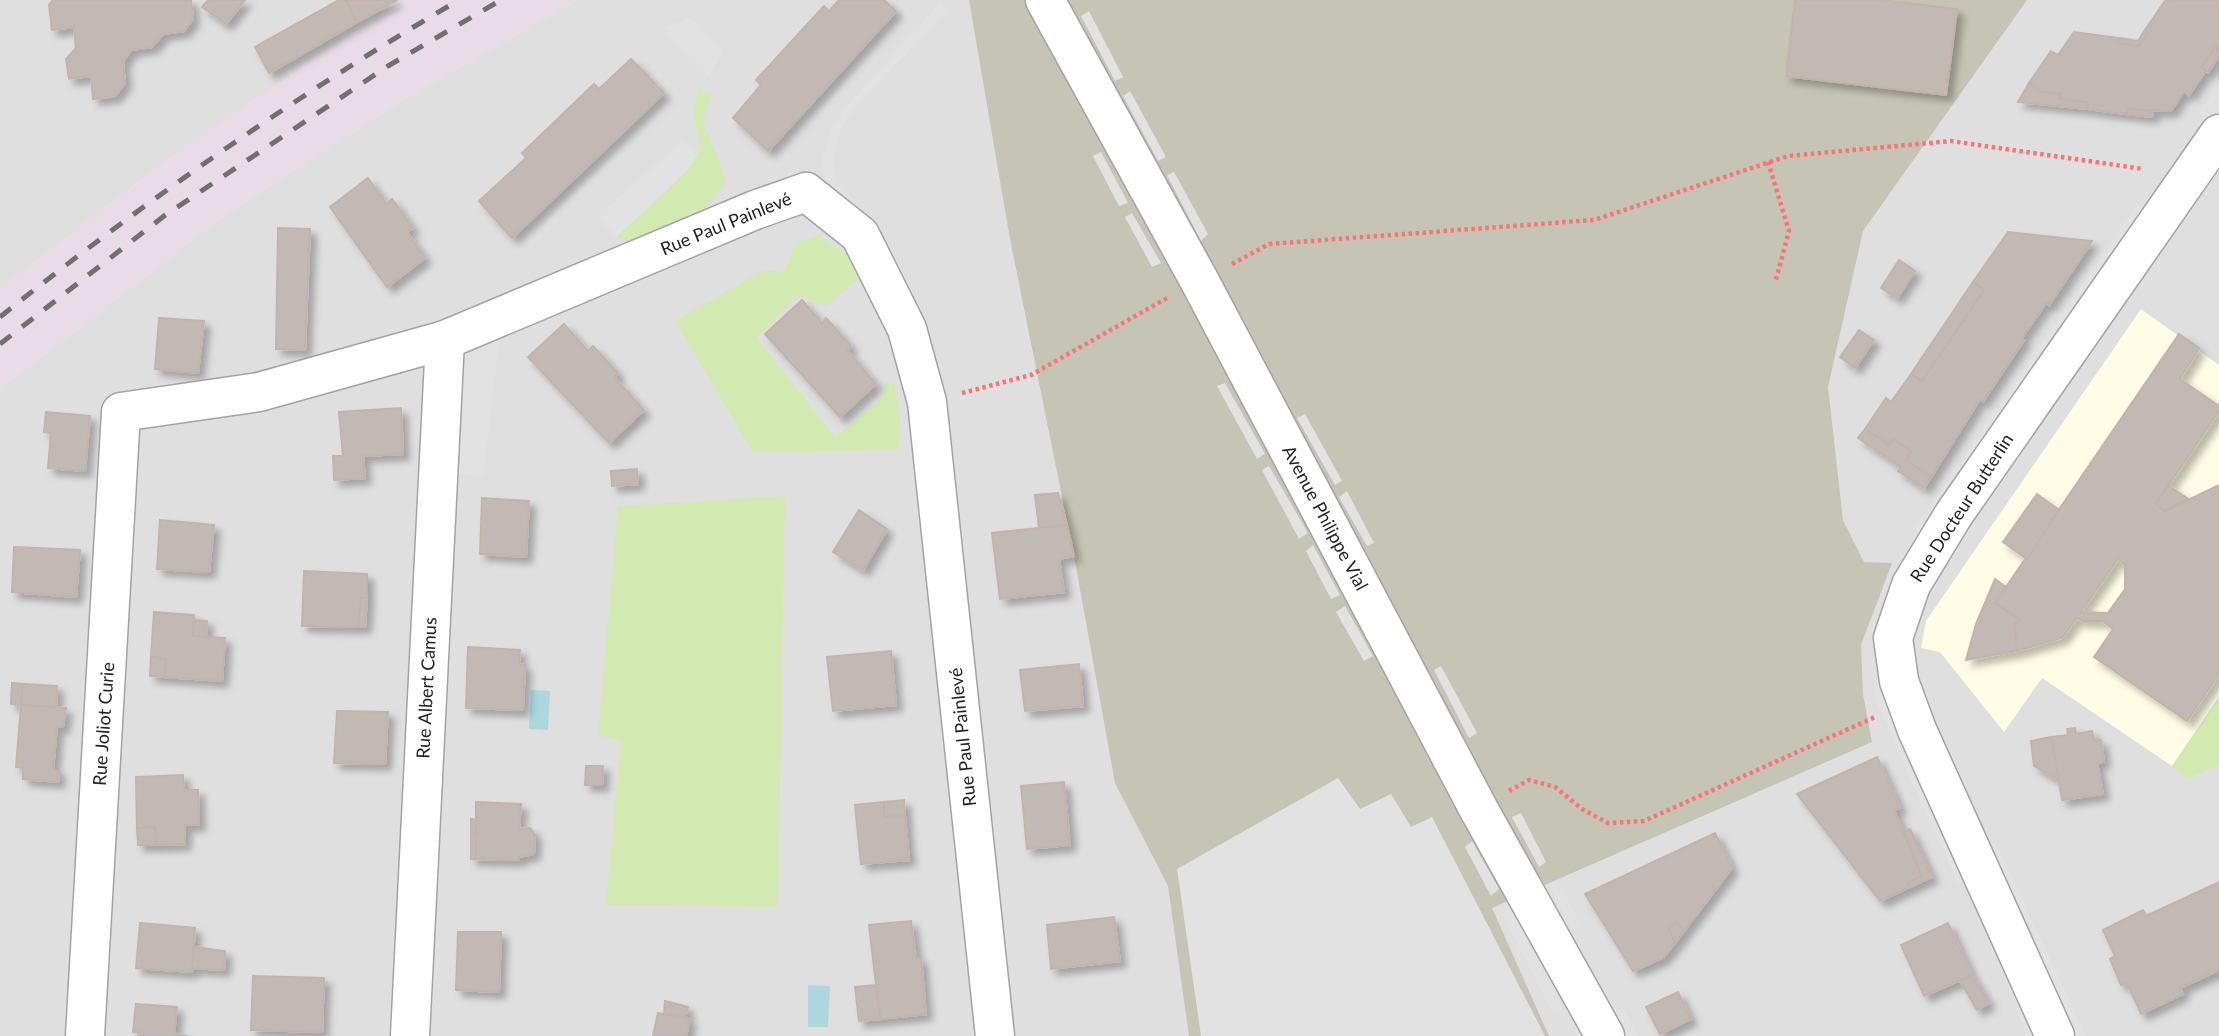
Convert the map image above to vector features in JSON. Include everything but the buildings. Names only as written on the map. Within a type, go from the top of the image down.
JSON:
[{"type":"street","name":"Avenue Philippe Vial","points":[[1045,0],[1199,280],[1478,807],[1605,1036]]},
{"type":"street","name":"Rue Docteur Butterlin","points":[[2055,1036],[1917,730],[1899,681],[1893,638],[1911,585],[1954,514],[2219,134]]},
{"type":"street","name":"Rue Paul Painlevé","points":[[121,412],[260,392],[445,340],[755,210],[807,192],[860,235],[907,329],[927,402],[995,1036]]},
{"type":"street","name":"Rue Albert Camus","points":[[411,1036],[445,340]]},
{"type":"street","name":"Rue Joliot Curie","points":[[85,1036],[121,412]]},
{"type":"path","points":[[927,402],[1031,375],[1199,280],[1269,244],[1594,220],[1788,156],[1951,141],[2143,169]]},
{"type":"path","points":[[1769,162],[1789,230],[1775,283]]},
{"type":"path","points":[[1478,807],[1528,780],[1555,787],[1582,809],[1608,823],[1644,821],[1908,703]]},
{"type":"shaded area","points":[[0,0],[409,0],[354,33],[179,151],[0,289]]},
{"type":"shaded area","points":[[409,0],[577,0],[401,101],[225,215],[0,389],[0,289],[179,151],[354,33]]},
{"type":"shaded area","points":[[577,0],[2219,0],[2219,1036],[0,1036],[0,389],[225,215],[401,101]]},
{"type":"shaded area","points":[[969,0],[2027,0],[1863,231],[1828,387],[1843,520],[1864,562],[1892,563],[1861,645],[1863,694],[1872,742],[1492,908],[1549,1036],[1189,1036],[1168,886],[1115,783],[1074,556],[1010,239]]},
{"type":"shaded area","points":[[939,3],[947,10],[851,113],[840,130],[833,160],[836,179],[853,200],[850,216],[824,184],[822,159],[832,127],[844,109]]},
{"type":"shaded area","points":[[1089,11],[1123,77],[1115,81],[1081,16]]},
{"type":"shaded area","points":[[690,18],[723,53],[709,77],[662,28]]},
{"type":"shaded area","points":[[2219,85],[2219,105],[2209,120],[2199,113]]},
{"type":"shaded area","points":[[1130,91],[1166,157],[1158,161],[1123,96]]},
{"type":"shaded area","points":[[683,140],[697,155],[688,170],[616,237],[597,217]]},
{"type":"shaded area","points":[[1101,152],[1128,203],[1119,206],[1093,156]]},
{"type":"shaded area","points":[[1174,172],[1208,234],[1201,241],[1167,175]]},
{"type":"shaded area","points":[[2137,204],[2146,210],[1923,535],[1914,529]]},
{"type":"shaded area","points":[[1132,213],[1161,263],[1152,267],[1125,217]]},
{"type":"shaded area","points":[[2141,309],[2219,365],[2219,697],[2172,766],[2042,678],[2004,732],[1940,652],[1921,648],[1926,621]]},
{"type":"shaded area","points":[[500,336],[483,476],[451,474],[466,346]]},
{"type":"shaded area","points":[[1225,383],[1265,454],[1257,459],[1217,386]]},
{"type":"shaded area","points":[[1305,414],[1342,481],[1335,485],[1297,418]]},
{"type":"shaded area","points":[[1269,466],[1308,533],[1299,539],[1262,470]]},
{"type":"shaded area","points":[[1347,491],[1374,543],[1367,546],[1339,497]]},
{"type":"shaded area","points":[[1313,545],[1340,595],[1331,599],[1306,551]]},
{"type":"shaded area","points":[[1345,606],[1373,656],[1364,661],[1336,612]]},
{"type":"shaded area","points":[[1441,666],[1477,733],[1469,738],[1434,670]]},
{"type":"shaded area","points":[[1872,675],[1881,676],[1967,879],[1958,885],[1877,704]]},
{"type":"shaded area","points":[[1338,778],[1360,809],[1391,794],[1411,827],[1432,817],[1545,1036],[1201,1036],[1177,869]]},
{"type":"shaded area","points":[[1521,813],[1546,862],[1539,867],[1512,817]]},
{"type":"shaded area","points":[[1472,841],[1499,889],[1491,896],[1465,847]]},
{"type":"shaded area","points":[[1996,842],[2086,1036],[2076,1036],[1988,845]]},
{"type":"shaded area","points":[[1557,881],[1583,927],[1574,931],[1549,884]]},
{"type":"shaded area","points":[[1510,909],[1563,1009],[1553,1013],[1502,914]]},
{"type":"shaded area","points":[[2023,999],[2039,1036],[2027,1036],[2015,1006]]},
{"type":"shaded area","points":[[1624,1008],[1639,1036],[1629,1036],[1616,1011]]},
{"type":"green space","points":[[699,90],[712,94],[703,121],[726,180],[707,207],[629,242],[616,237],[675,184],[694,161],[700,145],[694,110]]},
{"type":"green space","points":[[819,235],[868,270],[827,306],[797,295],[757,338],[835,437],[882,398],[885,384],[894,384],[900,412],[899,450],[753,452],[675,321],[764,270],[784,272],[796,243]]},
{"type":"green space","points":[[785,496],[778,907],[606,905],[621,741],[598,735],[618,506]]},
{"type":"green space","points":[[2219,697],[2219,765],[2187,779],[2172,766]]},
{"type":"water","points":[[531,690],[550,691],[548,730],[529,729]]},
{"type":"water","points":[[808,985],[830,986],[828,1027],[808,1027]]},
{"type":"railway","points":[[0,317],[111,231],[224,150],[340,73],[459,0]]},
{"type":"railway","points":[[0,344],[164,216],[388,66],[501,0]]}]
